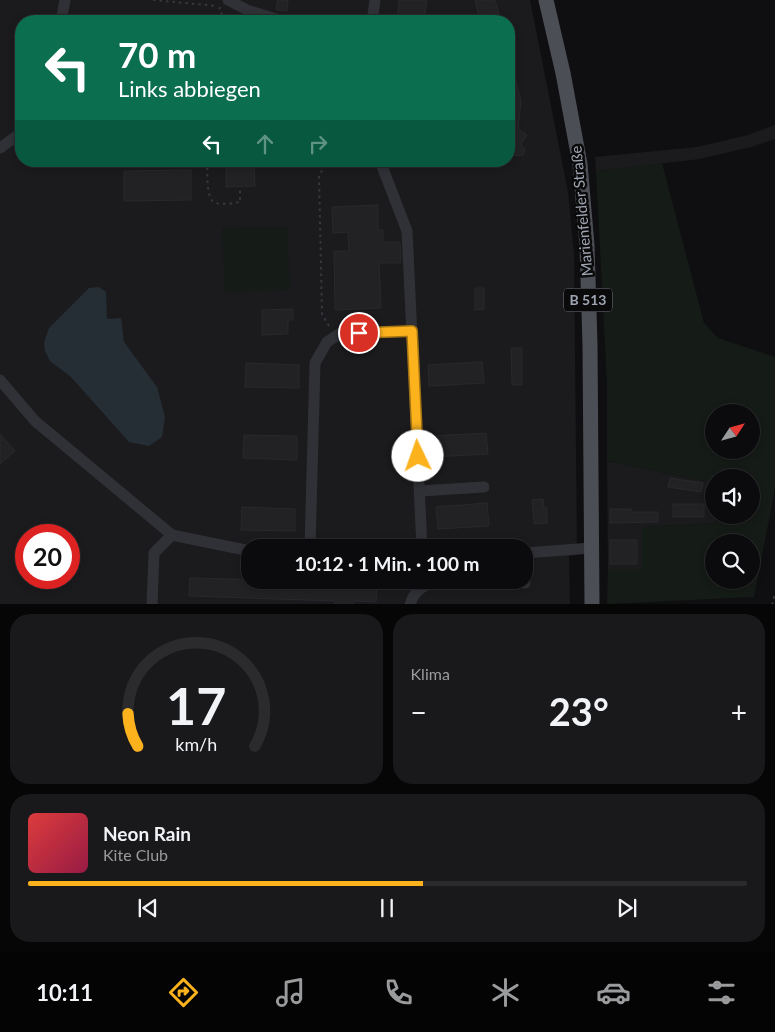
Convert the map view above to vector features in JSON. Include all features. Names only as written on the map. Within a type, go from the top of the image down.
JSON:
[{"type":"main road","name":"Marienfelder Straße","points":[[546,0],[563,73],[580,164],[587,245],[592,604]]},
{"type":"street","points":[[61,15],[65,0]]},
{"type":"street","points":[[373,15],[375,0]]},
{"type":"street","points":[[224,3],[245,5],[269,15]]},
{"type":"street","points":[[0,148],[15,137]]},
{"type":"street","points":[[382,167],[407,231],[422,539]]},
{"type":"street","points":[[310,539],[315,363],[327,342],[341,333],[412,331]]},
{"type":"street","points":[[0,380],[35,421],[172,535],[241,549]]},
{"type":"street","points":[[420,491],[484,487]]},
{"type":"street","points":[[152,604],[154,553],[172,535]]},
{"type":"street","points":[[533,553],[592,548]]},
{"type":"street","points":[[410,604],[412,596],[418,589]]},
{"type":"path","points":[[153,0],[224,3]]},
{"type":"path","points":[[223,15],[219,10],[224,3]]},
{"type":"path","points":[[207,167],[208,196],[211,201],[216,203],[240,202],[240,188]]},
{"type":"path","points":[[325,167],[319,175],[322,314],[334,337]]},
{"type":"path","points":[[772,604],[775,594]]},
{"type":"shaded area","points":[[0,0],[530,0],[568,192],[574,255],[577,555],[569,556],[570,604],[0,604]]},
{"type":"shaded area","points":[[775,125],[775,139],[751,147],[700,159],[596,171],[595,157],[697,147],[748,135]]},
{"type":"shaded area","points":[[662,163],[704,323],[718,338],[775,357],[775,489],[760,566],[760,534],[705,534],[705,589],[756,589],[754,597],[607,604],[608,569],[642,569],[642,527],[705,524],[760,524],[760,469],[705,469],[705,481],[607,461],[607,384],[596,171]]},
{"type":"shaded area","points":[[287,226],[290,290],[225,292],[222,228]]},
{"type":"shaded area","points":[[99,287],[106,292],[107,319],[121,318],[124,342],[157,387],[165,417],[162,437],[149,446],[129,442],[71,377],[50,361],[45,351],[44,343],[49,328],[89,288]]},
{"type":"shaded area","points":[[607,461],[705,481],[705,524],[643,527],[643,569],[608,569]]},
{"type":"building","points":[[278,0],[288,0],[287,11],[276,10]]},
{"type":"building","points":[[399,0],[427,0],[425,15],[398,15]]},
{"type":"building","points":[[475,0],[495,0],[499,15],[479,15]]},
{"type":"building","points":[[515,77],[521,101],[518,129],[527,135],[521,144],[525,150],[523,155],[515,156]]},
{"type":"building","points":[[226,167],[254,167],[255,186],[226,187]]},
{"type":"building","points":[[191,170],[191,200],[124,201],[124,171]]},
{"type":"building","points":[[378,205],[378,230],[383,230],[383,242],[400,242],[401,263],[379,263],[381,308],[335,310],[334,251],[349,251],[348,232],[333,233],[332,207]]},
{"type":"building","points":[[475,288],[484,288],[484,309],[475,310]]},
{"type":"building","points":[[293,309],[293,320],[288,320],[288,334],[262,335],[262,310]]},
{"type":"building","points":[[511,348],[522,348],[522,385],[512,385]]},
{"type":"building","points":[[482,362],[484,383],[429,386],[428,365]]},
{"type":"building","points":[[246,363],[299,365],[299,388],[245,387]]},
{"type":"building","points":[[486,433],[488,454],[434,457],[432,436]]},
{"type":"building","points":[[0,434],[15,451],[0,464]]},
{"type":"building","points":[[244,435],[297,436],[297,460],[243,458]]},
{"type":"building","points":[[670,478],[703,483],[701,492],[668,487]]},
{"type":"building","points":[[543,499],[544,508],[547,508],[547,523],[534,524],[532,500]]},
{"type":"building","points":[[487,503],[489,526],[438,529],[436,507]]},
{"type":"building","points":[[673,504],[704,504],[704,517],[673,517]]},
{"type":"building","points":[[242,507],[295,509],[295,531],[241,530]]},
{"type":"building","points":[[610,509],[631,509],[631,512],[658,512],[658,522],[610,523]]},
{"type":"building","points":[[610,540],[637,540],[637,564],[610,564]]},
{"type":"building","points":[[190,578],[241,579],[241,589],[377,589],[376,602],[354,601],[354,604],[335,604],[335,601],[189,596]]},
{"type":"route","points":[[359,333],[412,331],[418,456]]}]
